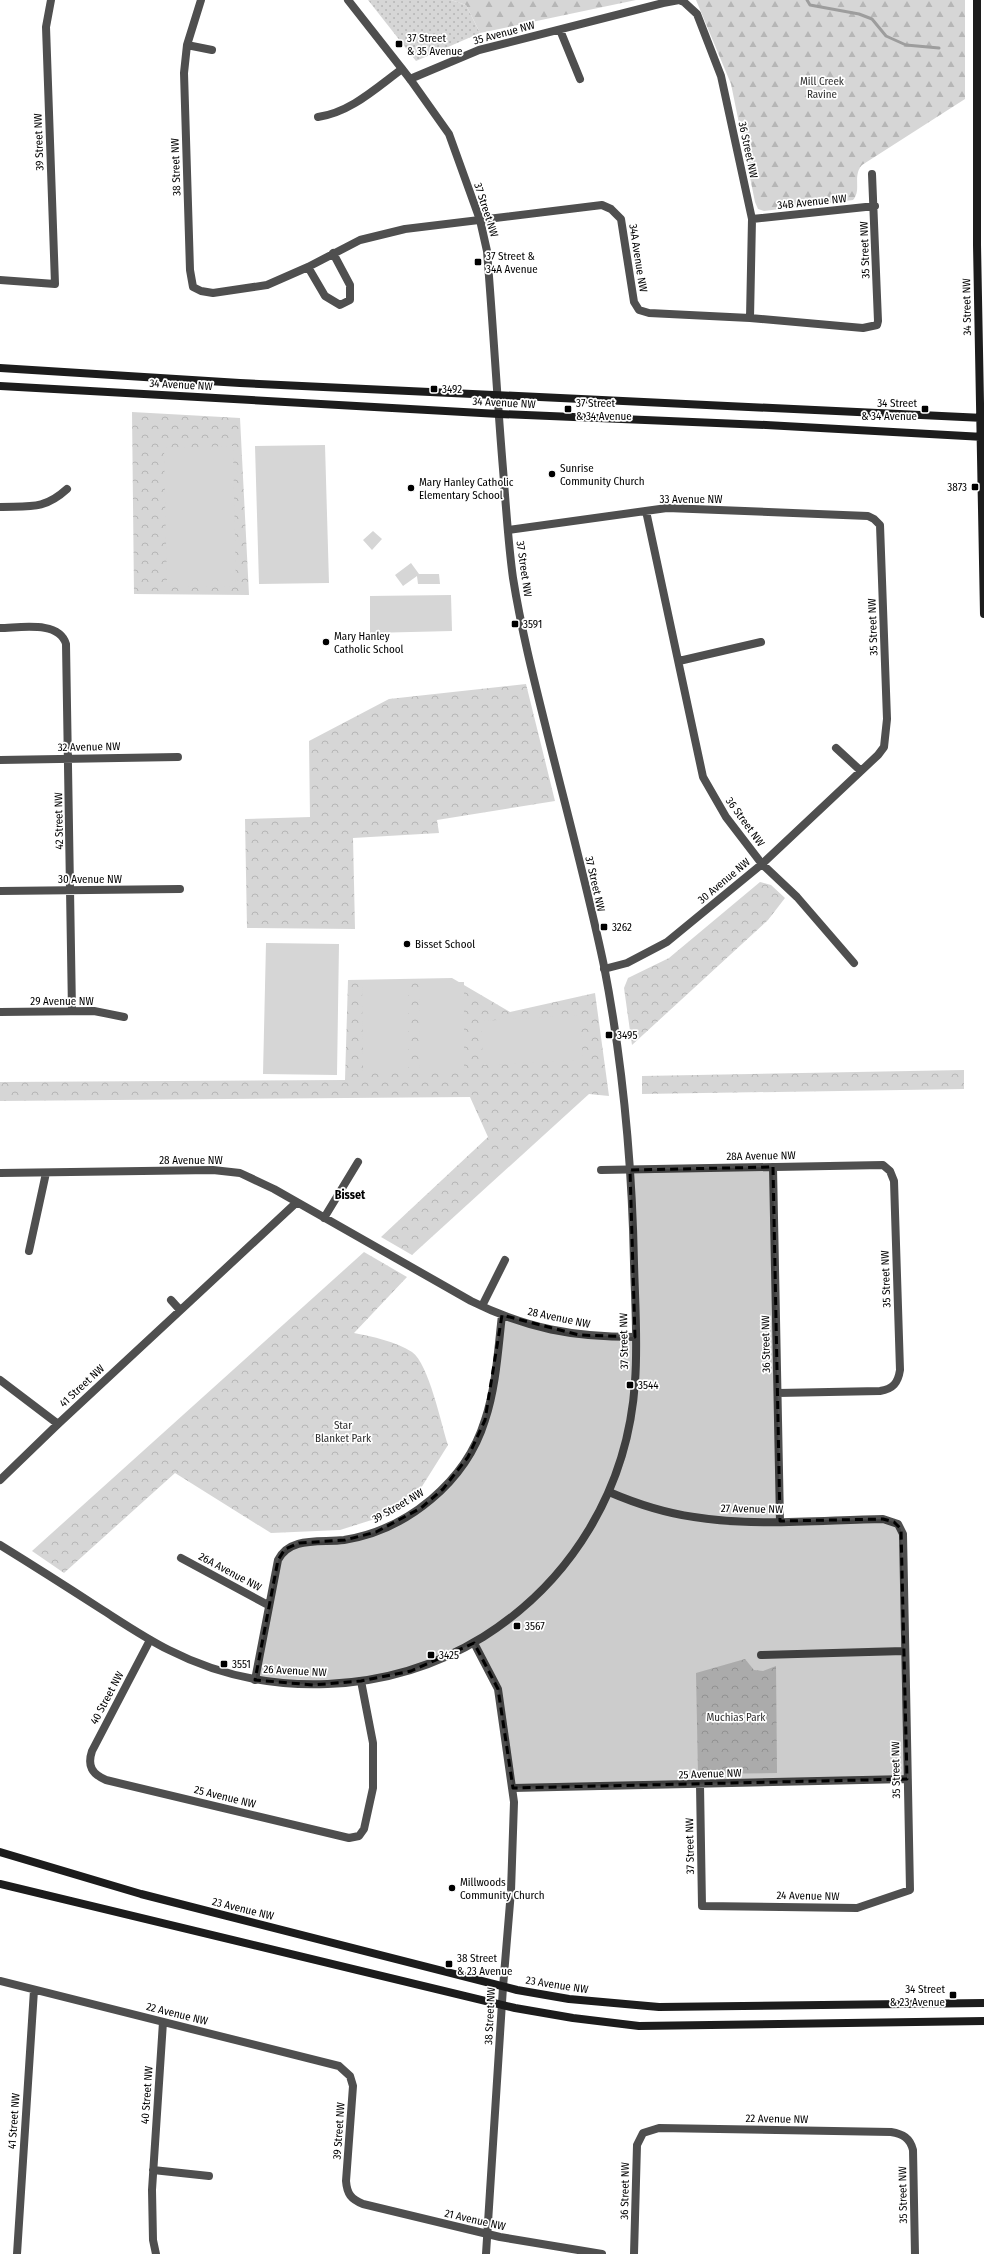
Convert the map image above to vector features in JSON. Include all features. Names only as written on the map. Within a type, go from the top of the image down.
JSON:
[{"type":"main road","name":"34 Street NW","points":[[977,0],[977,245],[983,437],[984,614]]},
{"type":"main road","name":"34 Avenue NW","points":[[0,368],[240,383],[982,417]]},
{"type":"main road","name":"34 Avenue NW","points":[[0,386],[500,414],[766,424],[983,437]]},
{"type":"main road","name":"23 Avenue NW","points":[[0,1852],[141,1894],[503,1987],[569,1999],[660,2007],[984,2003]]},
{"type":"main road","points":[[0,1884],[502,2005],[573,2018],[639,2026],[984,2021]]},
{"type":"street","name":"39 Street NW","points":[[0,280],[55,284],[46,27],[51,0]]},
{"type":"street","name":"38 Street NW","points":[[193,287],[190,270],[184,73],[188,46],[201,0]]},
{"type":"street","name":"37 Street NW","points":[[348,0],[410,79],[448,134],[480,220],[487,251],[508,530],[513,577],[529,660],[604,969],[622,1081],[633,1218],[636,1337],[633,1408],[624,1447],[609,1492],[580,1545],[548,1585]]},
{"type":"street","name":"35 Avenue NW","points":[[410,79],[479,50],[679,0]]},
{"type":"street","name":"36 Street NW","points":[[679,0],[684,2],[697,14],[721,76],[752,219],[750,318]]},
{"type":"street","points":[[560,30],[580,78]]},
{"type":"street","points":[[188,46],[212,50]]},
{"type":"street","points":[[318,117],[335,114],[346,109],[402,69]]},
{"type":"street","name":"35 Street NW","points":[[872,174],[875,206],[877,325]]},
{"type":"street","name":"34A Avenue NW","points":[[193,287],[201,291],[213,293],[267,285],[308,267],[360,240],[405,229],[602,205],[611,209],[621,219],[634,302],[639,310],[649,313],[750,318],[863,328],[877,325]]},
{"type":"street","name":"34B Avenue NW","points":[[752,219],[875,206]]},
{"type":"street","points":[[308,267],[325,296],[340,305],[350,300],[350,285],[333,253]]},
{"type":"street","points":[[0,507],[49,503],[67,489]]},
{"type":"street","name":"33 Avenue NW","points":[[508,530],[646,511],[689,508],[868,516],[874,519]]},
{"type":"street","name":"36 Street NW","points":[[646,511],[703,777],[726,817],[762,864],[797,897],[854,963]]},
{"type":"street","name":"35 Street NW","points":[[874,519],[880,526],[887,719],[886,736]]},
{"type":"street","name":"42 Street NW","points":[[0,628],[50,628],[60,633],[65,639],[67,649],[72,1011]]},
{"type":"street","points":[[679,661],[761,642]]},
{"type":"street","name":"30 Avenue NW","points":[[604,969],[627,963],[667,942],[762,864],[880,753],[884,747],[886,736]]},
{"type":"street","points":[[836,748],[862,771]]},
{"type":"street","name":"32 Avenue NW","points":[[0,760],[178,756]]},
{"type":"street","name":"30 Avenue NW","points":[[0,891],[180,889]]},
{"type":"street","name":"29 Avenue NW","points":[[0,1012],[94,1011],[124,1017]]},
{"type":"street","points":[[324,1218],[358,1162]]},
{"type":"street","name":"28A Avenue NW","points":[[630,1170],[883,1165],[890,1171]]},
{"type":"street","name":"36 Street NW","points":[[773,1167],[780,1521]]},
{"type":"street","name":"28 Avenue NW","points":[[0,1173],[223,1170],[240,1174],[263,1183],[482,1306],[502,1315],[547,1330],[579,1336],[636,1337]]},
{"type":"street","points":[[601,1170],[630,1170]]},
{"type":"street","name":"35 Street NW","points":[[778,1393],[880,1391],[894,1385],[899,1377],[894,1181],[890,1171]]},
{"type":"street","points":[[29,1251],[46,1173]]},
{"type":"street","name":"41 Street NW","points":[[0,1480],[58,1424],[297,1202]]},
{"type":"street","points":[[482,1306],[505,1260]]},
{"type":"street","points":[[171,1300],[180,1310]]},
{"type":"street","name":"39 Street NW","points":[[255,1680],[268,1605],[278,1560],[285,1549],[299,1543],[345,1540],[376,1532],[421,1508],[452,1479],[474,1446],[485,1420],[492,1393],[502,1315]]},
{"type":"street","points":[[0,1380],[58,1424]]},
{"type":"street","name":"27 Avenue NW","points":[[609,1492],[641,1504],[696,1518],[780,1521],[883,1519],[898,1524]]},
{"type":"street","name":"35 Street NW","points":[[898,1524],[904,1539],[904,1651],[910,1890]]},
{"type":"street","name":"26 Avenue NW","points":[[0,1544],[150,1640],[202,1665],[255,1680],[314,1685],[361,1681],[410,1671],[433,1663],[474,1643],[513,1616],[548,1585]]},
{"type":"street","name":"26A Avenue NW","points":[[181,1558],[268,1605]]},
{"type":"street","name":"40 Street NW","points":[[90,1767],[92,1750],[150,1640]]},
{"type":"street","name":"38 Street NW","points":[[474,1643],[498,1689],[514,1788],[513,1856],[486,2254]]},
{"type":"street","points":[[761,1655],[904,1651]]},
{"type":"street","name":"25 Avenue NW","points":[[90,1767],[96,1774],[106,1780],[342,1837],[359,1836],[368,1821],[374,1768],[372,1735],[361,1681]]},
{"type":"street","name":"25 Avenue NW","points":[[514,1788],[700,1785],[907,1779]]},
{"type":"street","name":"37 Street NW","points":[[700,1785],[702,1906]]},
{"type":"street","name":"24 Avenue NW","points":[[702,1906],[857,1908],[910,1890]]},
{"type":"street","name":"22 Avenue NW","points":[[0,1981],[334,2064],[347,2072]]},
{"type":"street","name":"41 Street NW","points":[[16,2254],[34,1990]]},
{"type":"street","name":"40 Street NW","points":[[156,2254],[152,2207],[153,2170],[163,2022]]},
{"type":"street","name":"39 Street NW","points":[[347,2072],[353,2086],[346,2181],[348,2192]]},
{"type":"street","name":"22 Avenue NW","points":[[646,2131],[659,2128],[891,2132],[907,2138]]},
{"type":"street","name":"36 Street NW","points":[[634,2254],[637,2145],[641,2136],[646,2131]]},
{"type":"street","name":"35 Street NW","points":[[907,2138],[912,2146],[914,2156],[915,2254]]},
{"type":"street","points":[[153,2170],[209,2176]]},
{"type":"street","name":"21 Avenue NW","points":[[348,2192],[352,2198],[363,2204],[487,2234],[602,2254]]},
{"type":"highlighted area","points":[[773,1167],[780,1521],[883,1519],[894,1522],[901,1529],[907,1779],[513,1788],[498,1689],[474,1643],[411,1671],[361,1681],[313,1685],[255,1680],[278,1560],[285,1549],[299,1543],[345,1540],[376,1532],[421,1508],[443,1489],[468,1457],[485,1420],[502,1315],[579,1335],[635,1337],[630,1170]]},
{"type":"green space","points":[[368,0],[451,0],[466,5],[480,33],[416,61]]},
{"type":"green space","points":[[451,0],[636,0],[480,33],[466,5]]},
{"type":"green space","name":"Mill Creek Ravine","points":[[696,0],[965,0],[965,99],[862,165],[858,174],[856,196],[853,200],[764,211],[758,209],[755,202],[731,84]]},
{"type":"green space","points":[[132,412],[240,418],[249,595],[134,594]]},
{"type":"green space","points":[[325,445],[329,583],[259,584],[255,446]]},
{"type":"green space","points":[[233,446],[236,586],[167,587],[164,448]]},
{"type":"green space","points":[[373,531],[382,539],[372,550],[363,540]]},
{"type":"green space","points":[[411,563],[419,574],[439,574],[440,584],[418,584],[417,576],[403,586],[395,575]]},
{"type":"green space","points":[[451,595],[452,631],[370,633],[370,596]]},
{"type":"green space","points":[[526,684],[555,801],[437,820],[439,833],[353,838],[355,929],[247,928],[245,819],[310,817],[309,741],[389,699]]},
{"type":"green space","points":[[760,882],[771,885],[785,898],[768,920],[632,1045],[624,988],[628,978],[669,958]]},
{"type":"green space","points":[[266,943],[339,944],[337,1075],[263,1074]]},
{"type":"green space","points":[[452,978],[510,1012],[595,993],[609,1096],[589,1094],[412,1255],[381,1237],[488,1137],[470,1097],[0,1101],[0,1082],[345,1080],[348,980]]},
{"type":"green space","points":[[419,982],[464,982],[464,1071],[420,1071]]},
{"type":"green space","points":[[362,983],[408,983],[408,1072],[363,1072]]},
{"type":"green space","points":[[580,1015],[583,1060],[483,1065],[481,1021]]},
{"type":"green space","points":[[964,1070],[964,1089],[642,1094],[642,1076]]},
{"type":"green space","name":"Star Blanket Park","points":[[364,1252],[407,1277],[354,1333],[398,1345],[412,1352],[418,1359],[424,1369],[434,1395],[448,1445],[416,1496],[397,1512],[340,1530],[271,1533],[175,1473],[64,1573],[32,1551]]},
{"type":"green space","name":"Muchias Park","points":[[745,1659],[754,1670],[763,1671],[776,1666],[777,1773],[698,1774],[696,1673]]},
{"type":"waterway","points":[[807,0],[810,5],[859,14],[872,19],[886,36],[906,45],[939,48]]},
{"type":"place","name":"37 Street & 35 Avenue","points":[[399,44]]},
{"type":"place","name":"37 Street & 34A Avenue","points":[[478,262]]},
{"type":"place","name":"3492","points":[[434,389]]},
{"type":"place","name":"37 Street & 34 Avenue","points":[[568,409]]},
{"type":"place","name":"34 Street & 34 Avenue","points":[[925,409]]},
{"type":"place","name":"Sunrise Community Church","points":[[552,474]]},
{"type":"place","name":"3873","points":[[975,487]]},
{"type":"place","name":"Mary Hanley Catholic Elementary School","points":[[411,488]]},
{"type":"place","name":"3591","points":[[515,624]]},
{"type":"place","name":"Mary Hanley Catholic School","points":[[326,642]]},
{"type":"place","name":"3262","points":[[604,927]]},
{"type":"place","name":"Bisset School","points":[[407,944]]},
{"type":"place","name":"3495","points":[[609,1035]]},
{"type":"place","name":"3544","points":[[630,1385]]},
{"type":"place","name":"3567","points":[[517,1626]]},
{"type":"place","name":"3425","points":[[431,1655]]},
{"type":"place","name":"3551","points":[[224,1664]]},
{"type":"place","name":"Millwoods Community Church","points":[[452,1888]]},
{"type":"place","name":"38 Street & 23 Avenue","points":[[449,1964]]},
{"type":"place","name":"34 Street & 23 Avenue","points":[[953,1995]]},
{"type":"district","name":"Bisset","points":[[350,1195]]}]
